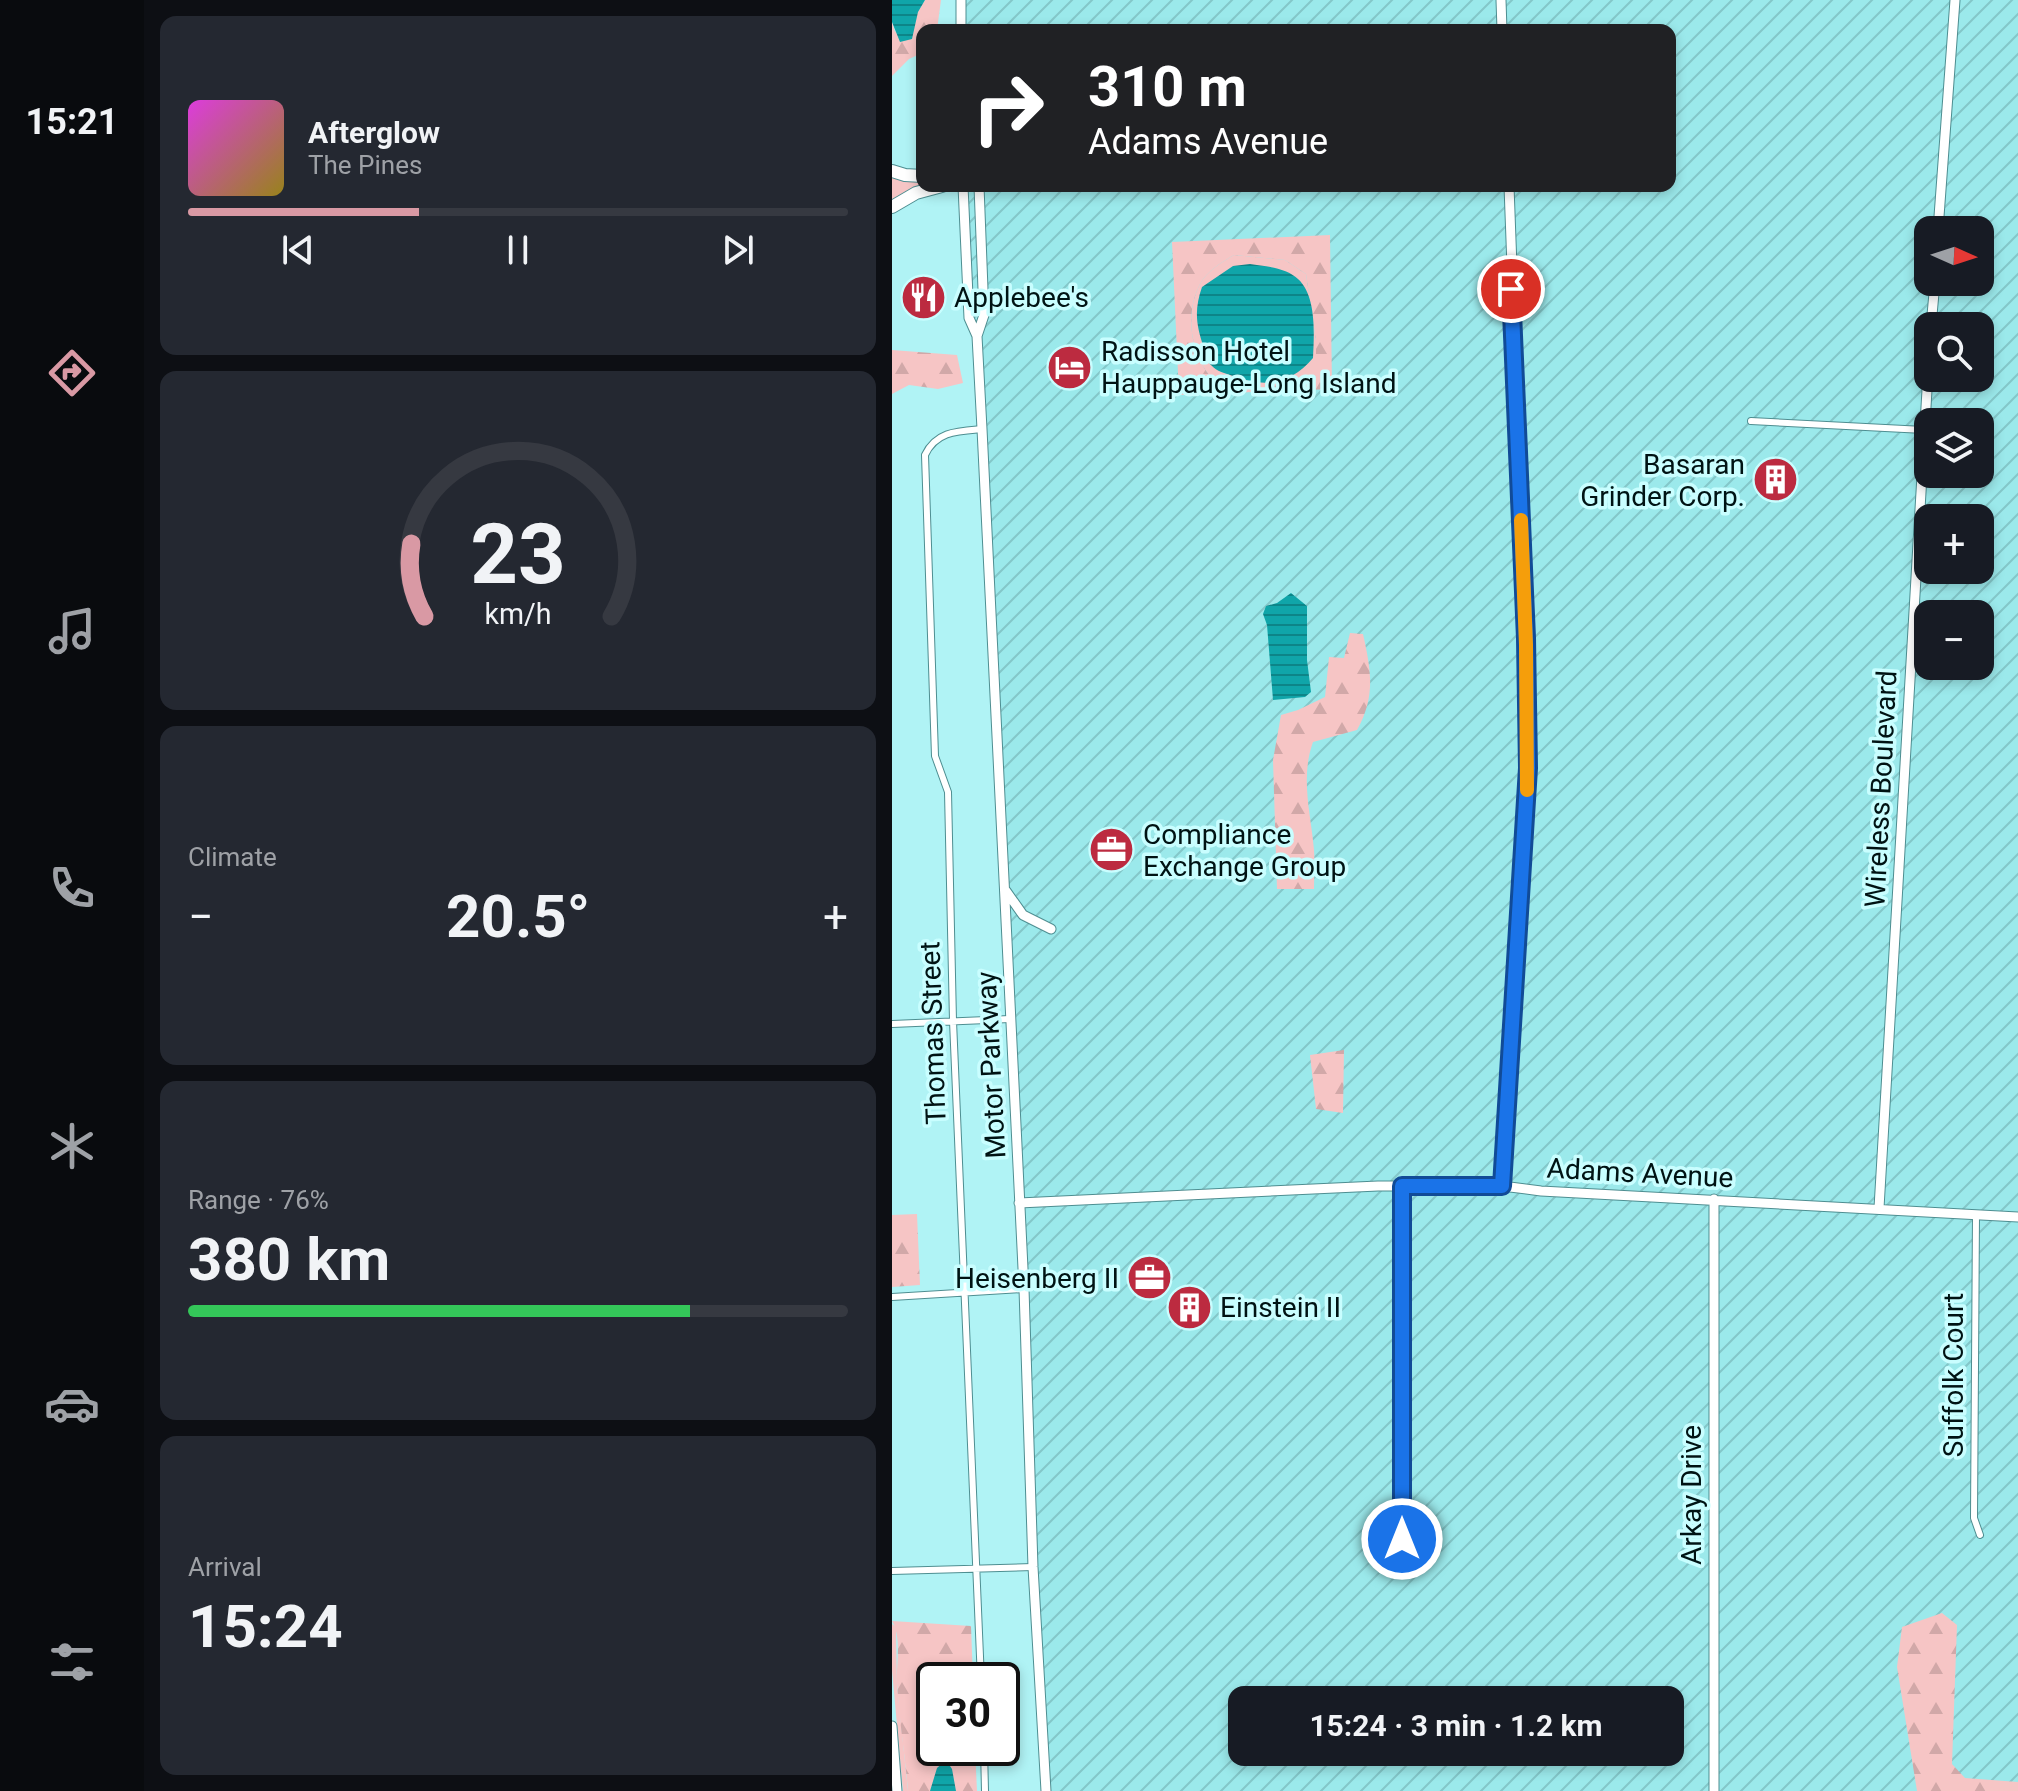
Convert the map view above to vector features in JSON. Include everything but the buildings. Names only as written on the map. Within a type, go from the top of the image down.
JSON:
[{"type":"highway","points":[[892,171],[916,175]]},
{"type":"highway","points":[[892,207],[920,192]]},
{"type":"street","points":[[961,0],[962,24]]},
{"type":"street","points":[[1501,0],[1502,24]]},
{"type":"street","points":[[1939,216],[1955,0]]},
{"type":"street","name":"Motor Parkway","points":[[963,192],[969,318],[977,336],[982,429],[1024,1289],[1033,1567],[1046,1791]]},
{"type":"street","name":"Motor Parkway","points":[[977,336],[984,315],[979,192]]},
{"type":"street","points":[[1502,1186],[1528,768],[1509,192]]},
{"type":"street","points":[[1751,421],[1914,429]]},
{"type":"street","name":"Thomas Street","points":[[980,1662],[953,1021],[948,792],[935,756],[925,455],[934,439],[945,434],[982,429]]},
{"type":"street","name":"Wireless Boulevard","points":[[1879,1208],[1921,488]]},
{"type":"street","points":[[1004,888],[1023,915],[1051,929]]},
{"type":"street","points":[[892,1024],[1010,1019]]},
{"type":"street","points":[[1402,1186],[1402,1561]]},
{"type":"street","name":"Adams Avenue","points":[[1019,1203],[1402,1186],[1502,1186],[1541,1191],[2018,1217]]},
{"type":"street","name":"Arkay Drive","points":[[1714,1199],[1714,1791]]},
{"type":"street","name":"Suffolk Court","points":[[1976,1214],[1974,1518],[1980,1535]]},
{"type":"street","points":[[892,1297],[1024,1289]]},
{"type":"street","points":[[892,1571],[1033,1567]]},
{"type":"street","points":[[892,1726],[897,1791]]},
{"type":"street","points":[[984,1766],[985,1791]]},
{"type":"shaded area","points":[[892,0],[925,0],[918,12],[912,39],[900,42],[892,22]]},
{"type":"shaded area","points":[[958,0],[2018,0],[2018,1791],[1045,1791],[977,336],[966,268],[964,192],[1676,192],[1676,24],[959,24]]},
{"type":"shaded area","points":[[1250,264],[1276,268],[1293,275],[1304,286],[1311,306],[1313,358],[1295,374],[1276,382],[1244,380],[1216,369],[1207,360],[1199,332],[1197,310],[1202,287],[1233,266]]},
{"type":"shaded area","points":[[1291,593],[1307,606],[1307,660],[1311,692],[1305,697],[1273,700],[1267,625],[1263,614],[1266,606],[1277,603]]},
{"type":"shaded area","points":[[950,1766],[956,1791],[930,1791],[937,1768]]},
{"type":"green space","points":[[925,0],[941,0],[938,24],[916,24],[916,56],[892,76],[892,22],[895,32],[918,11]]},
{"type":"green space","points":[[892,178],[916,181],[916,188],[892,201]]},
{"type":"green space","points":[[1330,235],[1332,389],[1179,395],[1172,242]],"holes":[[[1234,255],[1285,260],[1306,274],[1316,341],[1316,377],[1311,383],[1288,383],[1266,388],[1207,387],[1209,375],[1197,354],[1191,319],[1195,295],[1203,279]]]},
{"type":"green space","points":[[1234,255],[1285,260],[1306,274],[1316,341],[1316,377],[1311,383],[1288,383],[1266,388],[1207,388],[1209,375],[1194,343],[1192,307],[1203,279]]},
{"type":"green space","points":[[892,350],[957,355],[963,383],[938,389],[909,385],[892,394]]},
{"type":"green space","points":[[1350,633],[1363,634],[1370,671],[1367,706],[1357,730],[1313,742],[1307,782],[1314,850],[1314,889],[1277,889],[1273,760],[1281,715],[1325,697],[1329,657],[1344,658]]},
{"type":"green space","points":[[1344,1050],[1343,1113],[1316,1109],[1310,1055]]},
{"type":"green space","points":[[917,1214],[920,1285],[892,1287],[892,1215]]},
{"type":"green space","points":[[1942,1613],[1957,1625],[1952,1764],[1965,1778],[2018,1782],[2018,1791],[1917,1791],[1897,1667],[1902,1627]]},
{"type":"green space","points":[[892,1621],[971,1626],[972,1662],[916,1662],[916,1766],[976,1766],[977,1791],[908,1791],[898,1696],[895,1628]]},
{"type":"green space","points":[[892,1624],[896,1627],[897,1685],[908,1791],[903,1791],[892,1670]]},
{"type":"slow traffic","points":[[1521,520],[1527,790]]},
{"type":"place","name":"Applebee's","points":[[923,297]]},
{"type":"place","name":"Radisson Hotel Hauppauge-Long Island","points":[[1070,367]]},
{"type":"place","name":"Basaran Grinder Corp.","points":[[1776,480]]},
{"type":"place","name":"Compliance Exchange Group","points":[[1112,850]]},
{"type":"place","name":"Heisenberg II","points":[[1150,1278]]},
{"type":"place","name":"Einstein II","points":[[1189,1307]]},
{"type":"route","points":[[1402,1539],[1402,1186],[1502,1186],[1528,768],[1526,638],[1511,289]]}]
